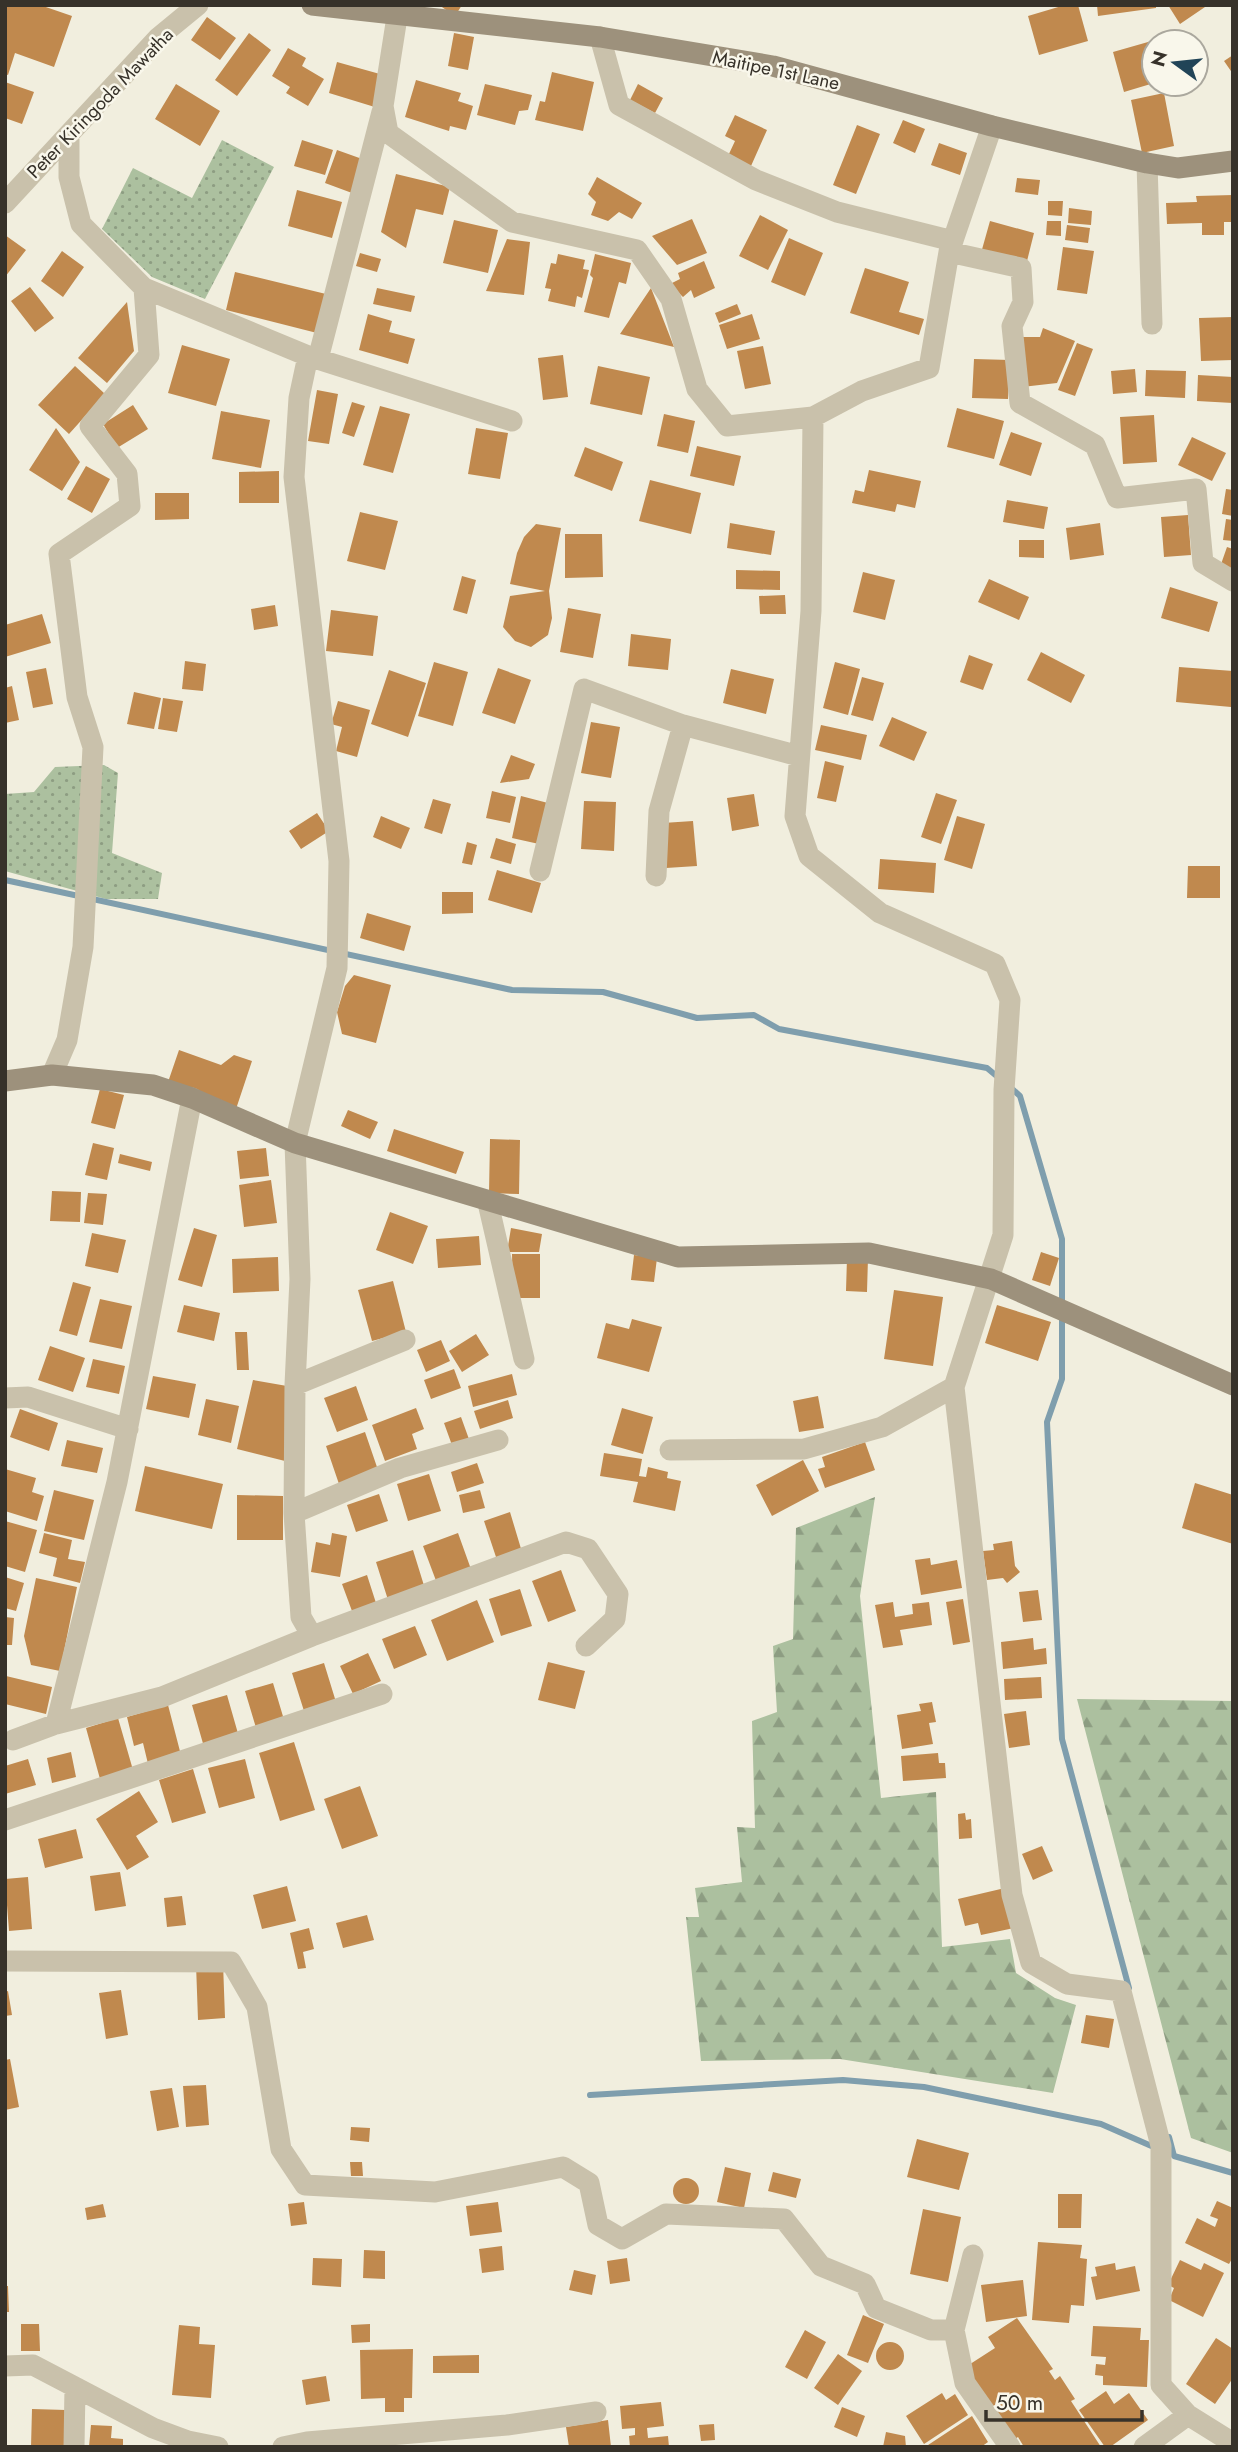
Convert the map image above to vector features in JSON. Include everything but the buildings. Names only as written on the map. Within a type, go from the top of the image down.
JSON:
[{"type":"street","name":"Peter Kiringoda Mawatha","points":[[5,203],[159,37],[198,5]]},
{"type":"street","name":"Maitipe 1st Lane","points":[[312,5],[398,11],[600,37],[773,66],[992,126],[1147,163],[1178,168],[1233,161]]},
{"type":"street","points":[[312,1636],[300,1617],[294,1513],[295,1385],[300,1279],[295,1143],[337,968],[338,862],[294,477],[299,398],[313,358],[383,106],[398,11]]},
{"type":"street","points":[[600,37],[619,106],[756,180],[837,212],[1021,268],[1023,302],[1012,326],[1020,403],[1095,445],[1118,498],[1196,489],[1203,563],[1233,581]]},
{"type":"street","points":[[383,106],[388,133],[512,222],[637,250],[671,299],[697,389],[727,426],[813,417],[862,391],[929,368],[951,246],[992,126]]},
{"type":"street","points":[[69,134],[69,177],[81,224],[144,288],[313,358],[512,421]]},
{"type":"street","points":[[1147,163],[1152,324]]},
{"type":"street","points":[[52,1075],[67,1040],[83,947],[93,747],[77,697],[59,554],[130,506],[127,474],[90,426],[149,355],[144,288]]},
{"type":"street","points":[[813,417],[811,611],[795,816],[809,856],[880,913],[995,964],[1010,1000],[1004,1083],[1003,1235],[954,1387],[1012,1895],[1031,1963],[1067,1984],[1121,1991],[1161,2150],[1161,2385],[1188,2415],[1233,2443]]},
{"type":"street","points":[[540,871],[584,689],[683,725],[799,756]]},
{"type":"street","points":[[656,876],[660,811],[683,725]]},
{"type":"street","points":[[5,1081],[52,1075],[153,1086],[192,1098],[295,1143],[678,1258],[869,1253],[991,1279],[1233,1385]]},
{"type":"street","points":[[57,1724],[128,1429],[192,1098]]},
{"type":"street","points":[[488,1203],[524,1359]]},
{"type":"street","points":[[295,1385],[405,1340]]},
{"type":"street","points":[[670,1450],[804,1449],[881,1427],[954,1387]]},
{"type":"street","points":[[5,1398],[28,1397],[128,1429]]},
{"type":"street","points":[[294,1513],[400,1468],[498,1440]]},
{"type":"street","points":[[13,1740],[57,1724],[162,1697],[312,1636],[566,1542],[588,1549],[618,1594],[615,1619],[586,1646]]},
{"type":"street","points":[[5,1821],[382,1694]]},
{"type":"street","points":[[5,1961],[231,1962],[257,2007],[281,2149],[305,2185],[435,2192],[563,2167],[589,2183],[598,2225],[622,2239],[666,2214],[784,2219],[821,2266],[865,2284],[876,2308],[930,2330],[954,2330]]},
{"type":"street","points":[[973,2255],[954,2330],[965,2383],[1010,2447]]},
{"type":"street","points":[[5,2366],[33,2365],[188,2444],[218,2447]]},
{"type":"street","points":[[74,2447],[75,2387]]},
{"type":"street","points":[[283,2447],[507,2425],[596,2412]]},
{"type":"street","points":[[1144,2447],[1188,2415]]},
{"type":"green space","points":[[222,140],[274,167],[205,299],[152,277],[102,229],[133,168],[192,198]]},
{"type":"green space","points":[[104,765],[118,773],[112,853],[162,873],[158,899],[106,899],[5,871],[5,794],[34,792],[55,767]]},
{"type":"green space","points":[[875,1497],[860,1596],[881,1798],[936,1792],[942,1947],[1010,1939],[1016,1973],[1055,1998],[1076,2005],[1053,2093],[840,2059],[701,2061],[686,1917],[699,1917],[695,1888],[742,1882],[737,1827],[755,1828],[752,1721],[777,1712],[773,1646],[793,1639],[796,1528]]},
{"type":"green space","points":[[1077,1699],[1233,1701],[1233,2153],[1191,2138]]},
{"type":"waterway","points":[[5,880],[512,990],[603,992],[697,1018],[754,1015],[779,1029],[987,1068],[999,1078]]},
{"type":"waterway","points":[[1010,1087],[1020,1096],[1062,1239],[1062,1379],[1047,1422],[1062,1739],[1129,1988]]},
{"type":"waterway","points":[[590,2095],[843,2080],[924,2087],[1101,2124],[1156,2148]]},
{"type":"waterway","points":[[1169,2137],[1174,2156],[1233,2173]]}]
